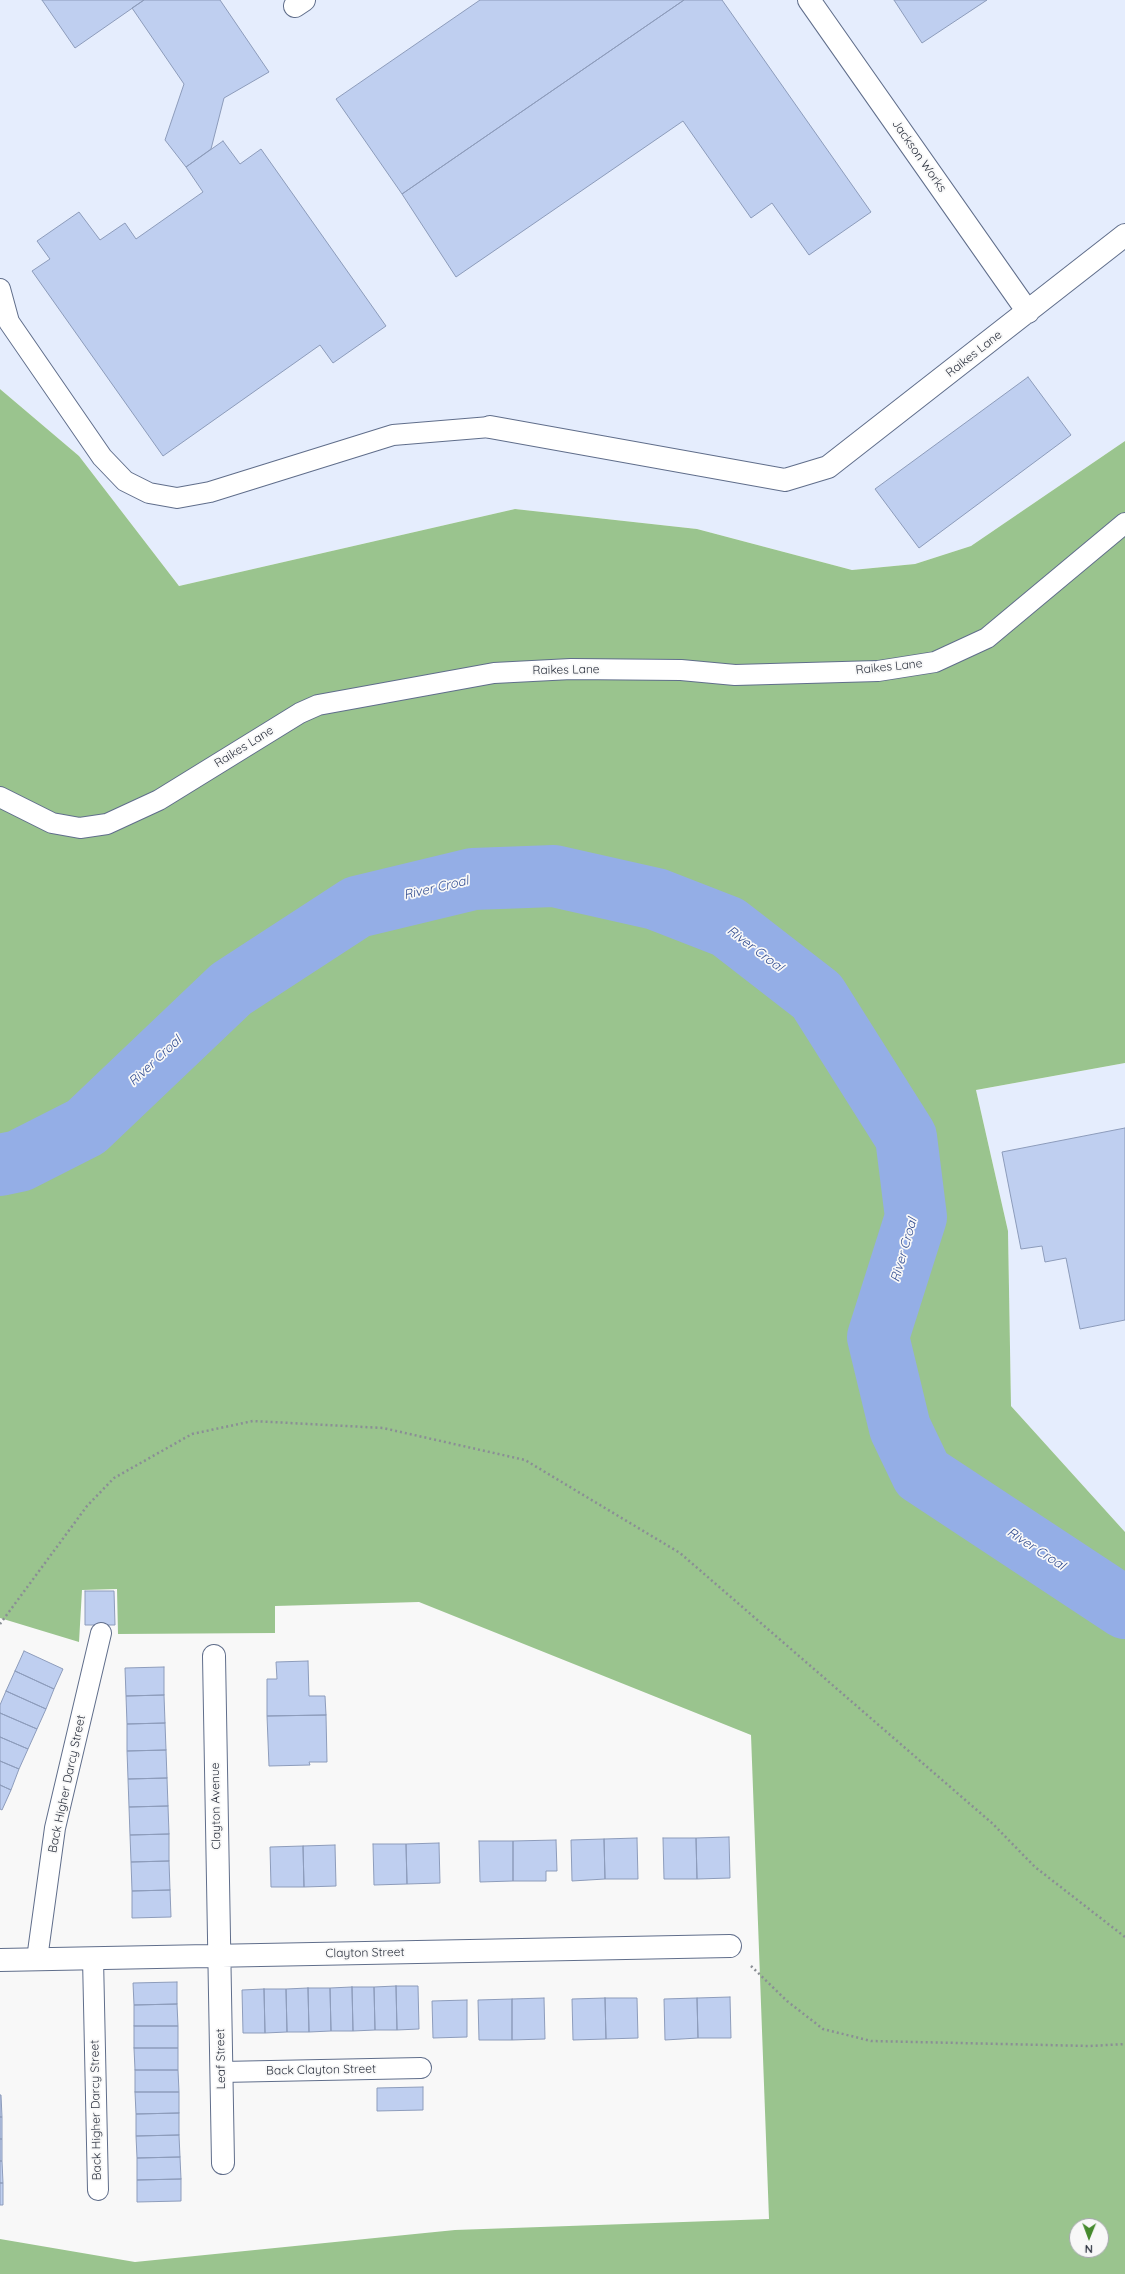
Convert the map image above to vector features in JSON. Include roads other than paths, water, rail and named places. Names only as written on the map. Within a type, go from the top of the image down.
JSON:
[{"type":"street","name":"Jackson Works","points":[[809,0],[1028,312]]},
{"type":"street","name":"Raikes Lane","points":[[490,427],[785,480],[828,467],[1125,235]]},
{"type":"street","name":"Clayton Avenue","points":[[214,1656],[218,1956]]},
{"type":"street","name":"Clayton Street","points":[[0,1960],[730,1946]]},
{"type":"street","name":"Leaf Street","points":[[218,1956],[223,2163]]},
{"type":"lane","points":[[0,289],[9,322],[102,457],[125,481],[149,493],[177,498],[210,492],[393,435],[490,427]]},
{"type":"lane","name":"Raikes Lane","points":[[0,797],[52,823],[80,828],[107,824],[159,800],[300,713],[318,705],[494,673],[571,669],[680,670],[735,675],[878,671],[935,662],[987,638],[1125,523]]},
{"type":"lane","name":"Back Higher Darcy Street","points":[[37,1959],[55,1828],[101,1633]]},
{"type":"lane","name":"Back Higher Darcy Street","points":[[93,1958],[98,2190]]},
{"type":"lane","name":"Back Clayton Street","points":[[221,2072],[421,2068]]},
{"type":"waterway","name":"River Croal","points":[[0,1165],[19,1161],[86,1127],[231,989],[357,907],[473,879],[554,876],[656,899],[728,927],[817,996],[906,1137],[916,1217],[878,1337],[900,1428],[922,1474],[1125,1608]]}]
